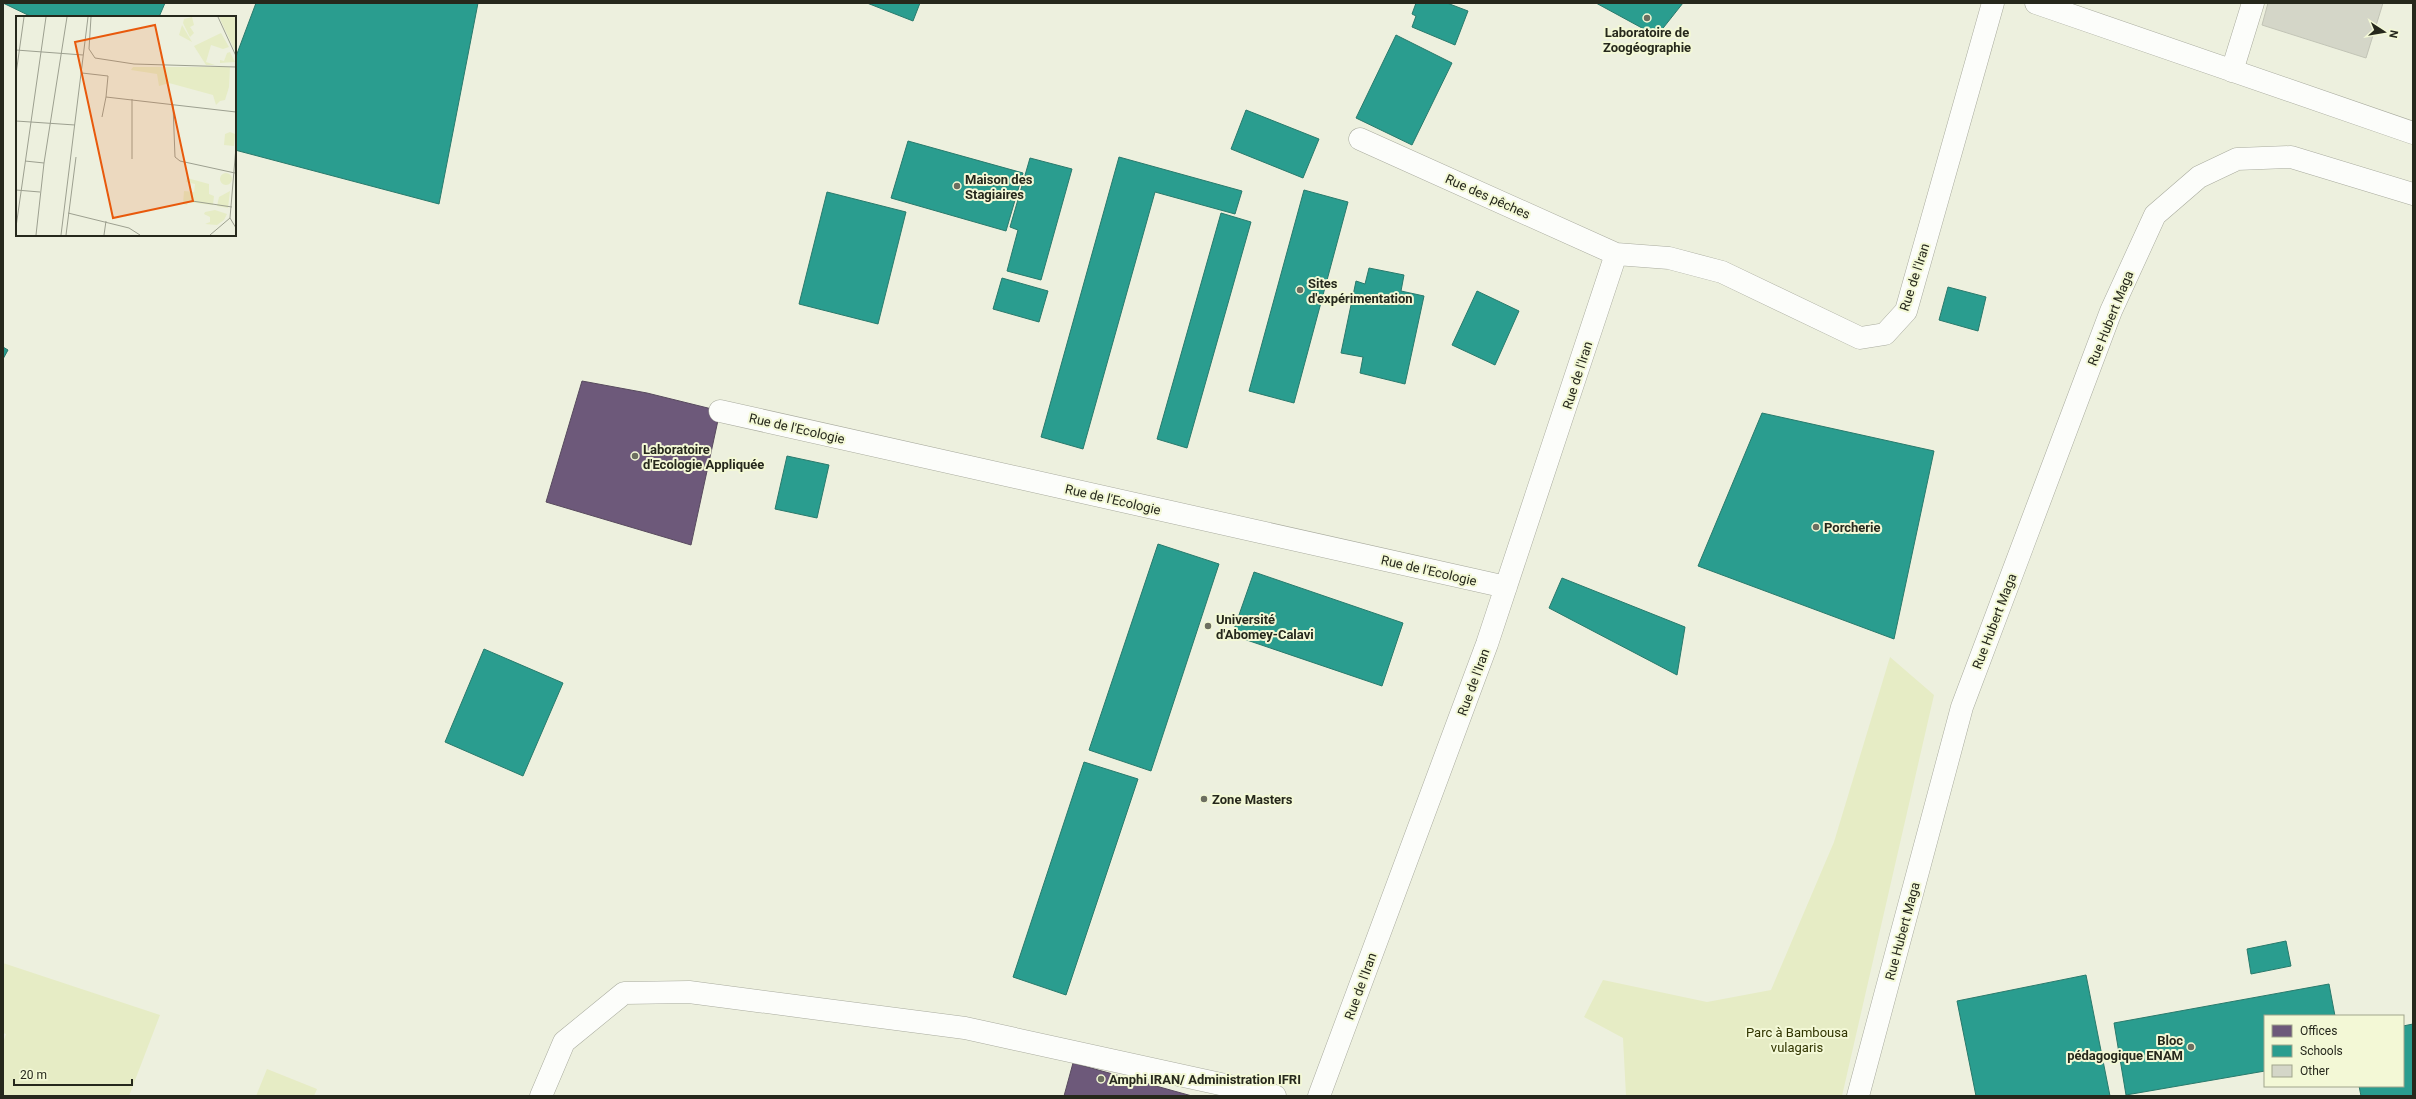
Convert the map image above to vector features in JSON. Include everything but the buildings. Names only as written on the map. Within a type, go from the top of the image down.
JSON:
[{"type":"street","name":"Rue de l'Iran","points":[[1319,1096],[1506,587],[1616,254],[1669,258],[1722,272],[1860,338],[1885,334],[1906,310],[1993,3]]},
{"type":"street","points":[[2036,3],[2413,132]]},
{"type":"street","points":[[2232,70],[2253,3]]},
{"type":"street","name":"Rue des pêches","points":[[1360,139],[1616,254]]},
{"type":"street","name":"Rue Hubert Maga","points":[[1858,1096],[1962,708],[2110,310],[2155,216],[2199,177],[2236,158],[2291,157],[2413,194]]},
{"type":"street","name":"Rue de l'Ecologie","points":[[720,411],[1506,587]]},
{"type":"street","points":[[542,1096],[564,1042],[624,993],[689,992],[965,1028],[1274,1096]]},
{"type":"green space","name":"Parc à Bambousa vulagaris","points":[[1890,657],[1934,695],[1842,1096],[1626,1096],[1623,1038],[1584,1017],[1603,980],[1707,1002],[1771,990],[1834,842]]},
{"type":"green space","points":[[3,963],[160,1015],[129,1096],[3,1096],[3,1043],[6,1034],[3,1033]]},
{"type":"green space","points":[[267,1069],[317,1089],[314,1096],[256,1096]]},
{"type":"place","name":"Laboratoire de Zoogéographie","points":[[1647,18]]},
{"type":"place","name":"Maison des Stagiaires","points":[[957,186]]},
{"type":"place","name":"Sites d'expérimentation","points":[[1300,290]]},
{"type":"place","name":"Laboratoire d'Ecologie Appliquée","points":[[635,456]]},
{"type":"place","name":"Porcherie","points":[[1816,527]]},
{"type":"place","name":"Université d'Abomey-Calavi","points":[[1208,626]]},
{"type":"place","name":"Zone Masters","points":[[1204,799]]},
{"type":"place","name":"Bloc pédagogique ENAM","points":[[2191,1047]]},
{"type":"place","name":"Amphi IRAN/ Administration IFRI","points":[[1101,1079]]}]
